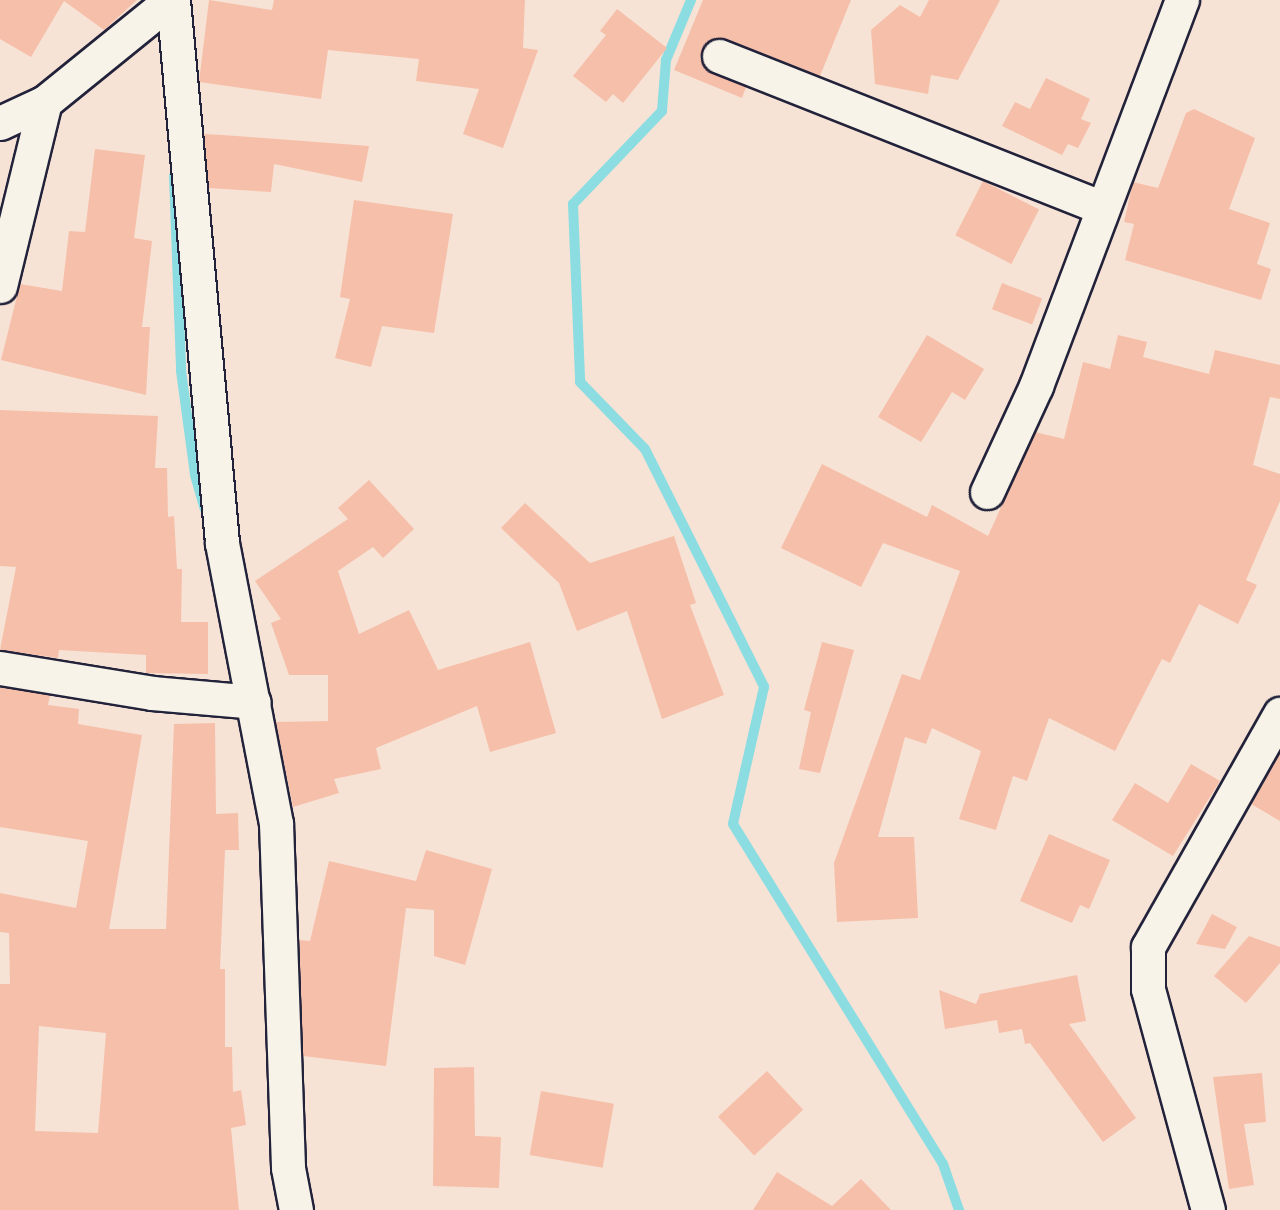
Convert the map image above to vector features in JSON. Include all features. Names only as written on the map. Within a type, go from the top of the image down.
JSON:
[{"type":"street","points":[[0,123],[45,102],[172,0]]},
{"type":"street","points":[[172,0],[222,543],[276,823],[288,1168],[296,1210]]},
{"type":"street","points":[[987,492],[1036,386],[1182,0]]},
{"type":"street","points":[[719,56],[1102,208]]},
{"type":"street","points":[[0,286],[45,102]]},
{"type":"street","points":[[0,668],[152,693],[254,702]]},
{"type":"street","points":[[1208,1210],[1148,989],[1148,947],[1280,714]]},
{"type":"building","points":[[0,0],[137,0],[104,30],[64,1],[31,57],[0,39]]},
{"type":"building","points":[[209,0],[272,10],[274,0],[525,0],[523,48],[538,50],[503,148],[463,134],[479,89],[416,81],[419,59],[328,50],[321,99],[199,82]]},
{"type":"building","points":[[703,0],[851,0],[820,76],[726,39],[707,42],[700,58],[704,67],[746,87],[742,98],[674,70]]},
{"type":"building","points":[[929,0],[1000,0],[958,80],[931,75],[928,94],[875,84],[871,30],[900,5],[920,17]]},
{"type":"building","points":[[617,9],[667,48],[623,103],[613,94],[606,102],[573,76],[606,35],[600,31]]},
{"type":"building","points":[[1046,78],[1090,99],[1081,119],[1091,123],[1078,148],[1068,144],[1062,155],[1002,126],[1015,102],[1030,109]]},
{"type":"building","points":[[1194,109],[1255,138],[1229,209],[1270,223],[1257,264],[1271,269],[1261,300],[1125,260],[1134,224],[1124,222],[1133,182],[1158,188],[1186,113]]},
{"type":"building","points":[[204,134],[369,146],[362,182],[274,164],[271,192],[209,188]]},
{"type":"building","points":[[95,149],[145,155],[134,238],[152,241],[142,327],[150,327],[146,395],[1,360],[20,284],[62,291],[69,231],[85,232]]},
{"type":"building","points":[[983,181],[1039,210],[1011,264],[955,235]]},
{"type":"building","points":[[354,200],[453,214],[434,333],[382,326],[371,367],[335,358],[350,299],[340,297]]},
{"type":"building","points":[[1002,283],[1042,298],[1032,325],[992,309]]},
{"type":"building","points":[[927,335],[984,369],[965,400],[952,392],[921,442],[878,417]]},
{"type":"building","points":[[1118,335],[1147,342],[1143,357],[1209,374],[1215,350],[1280,365],[1280,399],[1270,397],[1253,465],[1280,474],[1280,501],[1246,580],[1257,585],[1238,624],[1199,604],[1170,663],[1162,659],[1115,751],[1049,718],[1027,781],[1013,776],[996,830],[959,819],[981,751],[932,728],[926,744],[905,737],[878,837],[914,837],[918,918],[837,922],[834,863],[902,674],[920,680],[960,571],[883,543],[861,587],[781,548],[822,464],[927,517],[932,505],[988,536],[1035,432],[1064,439],[1083,362],[1110,369]]},
{"type":"building","points":[[0,410],[158,416],[155,468],[167,468],[168,517],[174,516],[177,569],[182,569],[181,622],[208,622],[208,674],[146,673],[146,655],[59,650],[58,658],[0,650],[16,567],[0,566]]},
{"type":"building","points":[[369,480],[414,529],[383,558],[373,547],[338,571],[359,634],[409,610],[438,670],[530,642],[556,733],[490,752],[477,706],[376,748],[381,769],[334,779],[339,793],[293,807],[276,722],[328,721],[328,675],[289,675],[271,623],[281,619],[255,581],[348,519],[338,508]]},
{"type":"building","points":[[525,503],[590,563],[674,536],[696,603],[690,605],[724,695],[662,719],[627,611],[577,631],[559,583],[501,528]]},
{"type":"building","points":[[822,642],[854,650],[820,773],[799,769],[811,712],[804,710]]},
{"type":"building","points":[[0,687],[50,695],[48,705],[79,709],[78,724],[142,735],[109,929],[166,929],[174,724],[215,723],[216,814],[238,813],[239,850],[225,850],[220,969],[225,969],[225,1047],[232,1047],[233,1092],[241,1090],[246,1125],[231,1128],[239,1210],[0,1210],[0,984],[10,984],[9,933],[0,932],[0,893],[76,908],[88,841],[0,827]],"holes":[[[39,1026],[106,1033],[98,1133],[35,1131]]]},
{"type":"building","points":[[1280,752],[1280,821],[1251,804]]},
{"type":"building","points":[[1191,764],[1220,781],[1173,856],[1112,820],[1135,783],[1168,803]]},
{"type":"building","points":[[1049,834],[1110,860],[1089,909],[1080,905],[1072,923],[1020,901]]},
{"type":"building","points":[[426,850],[492,869],[465,965],[434,956],[434,910],[406,908],[386,1066],[303,1056],[299,940],[310,941],[329,861],[416,881]]},
{"type":"building","points":[[1212,914],[1237,927],[1225,949],[1196,944]]},
{"type":"building","points":[[1249,936],[1280,947],[1280,963],[1246,1003],[1214,976]]},
{"type":"building","points":[[1077,975],[1086,1021],[1069,1024],[1136,1118],[1103,1142],[1030,1043],[1025,1044],[1022,1029],[999,1033],[997,1020],[945,1029],[939,990],[976,1004],[980,994]]},
{"type":"building","points":[[474,1067],[475,1136],[501,1137],[499,1188],[433,1186],[434,1068]]},
{"type":"building","points":[[767,1071],[803,1110],[754,1155],[718,1117]]},
{"type":"building","points":[[1262,1073],[1266,1122],[1244,1124],[1254,1185],[1229,1189],[1213,1077]]},
{"type":"building","points":[[541,1091],[614,1104],[603,1168],[530,1155]]},
{"type":"building","points":[[777,1172],[832,1206],[861,1179],[891,1210],[753,1210]]},
{"type":"waterway","points":[[691,0],[666,60],[662,111],[573,204],[580,382],[645,449],[764,687],[733,824],[943,1164],[959,1210]]},
{"type":"waterway","points":[[174,176],[181,371],[195,475],[205,509]]}]
